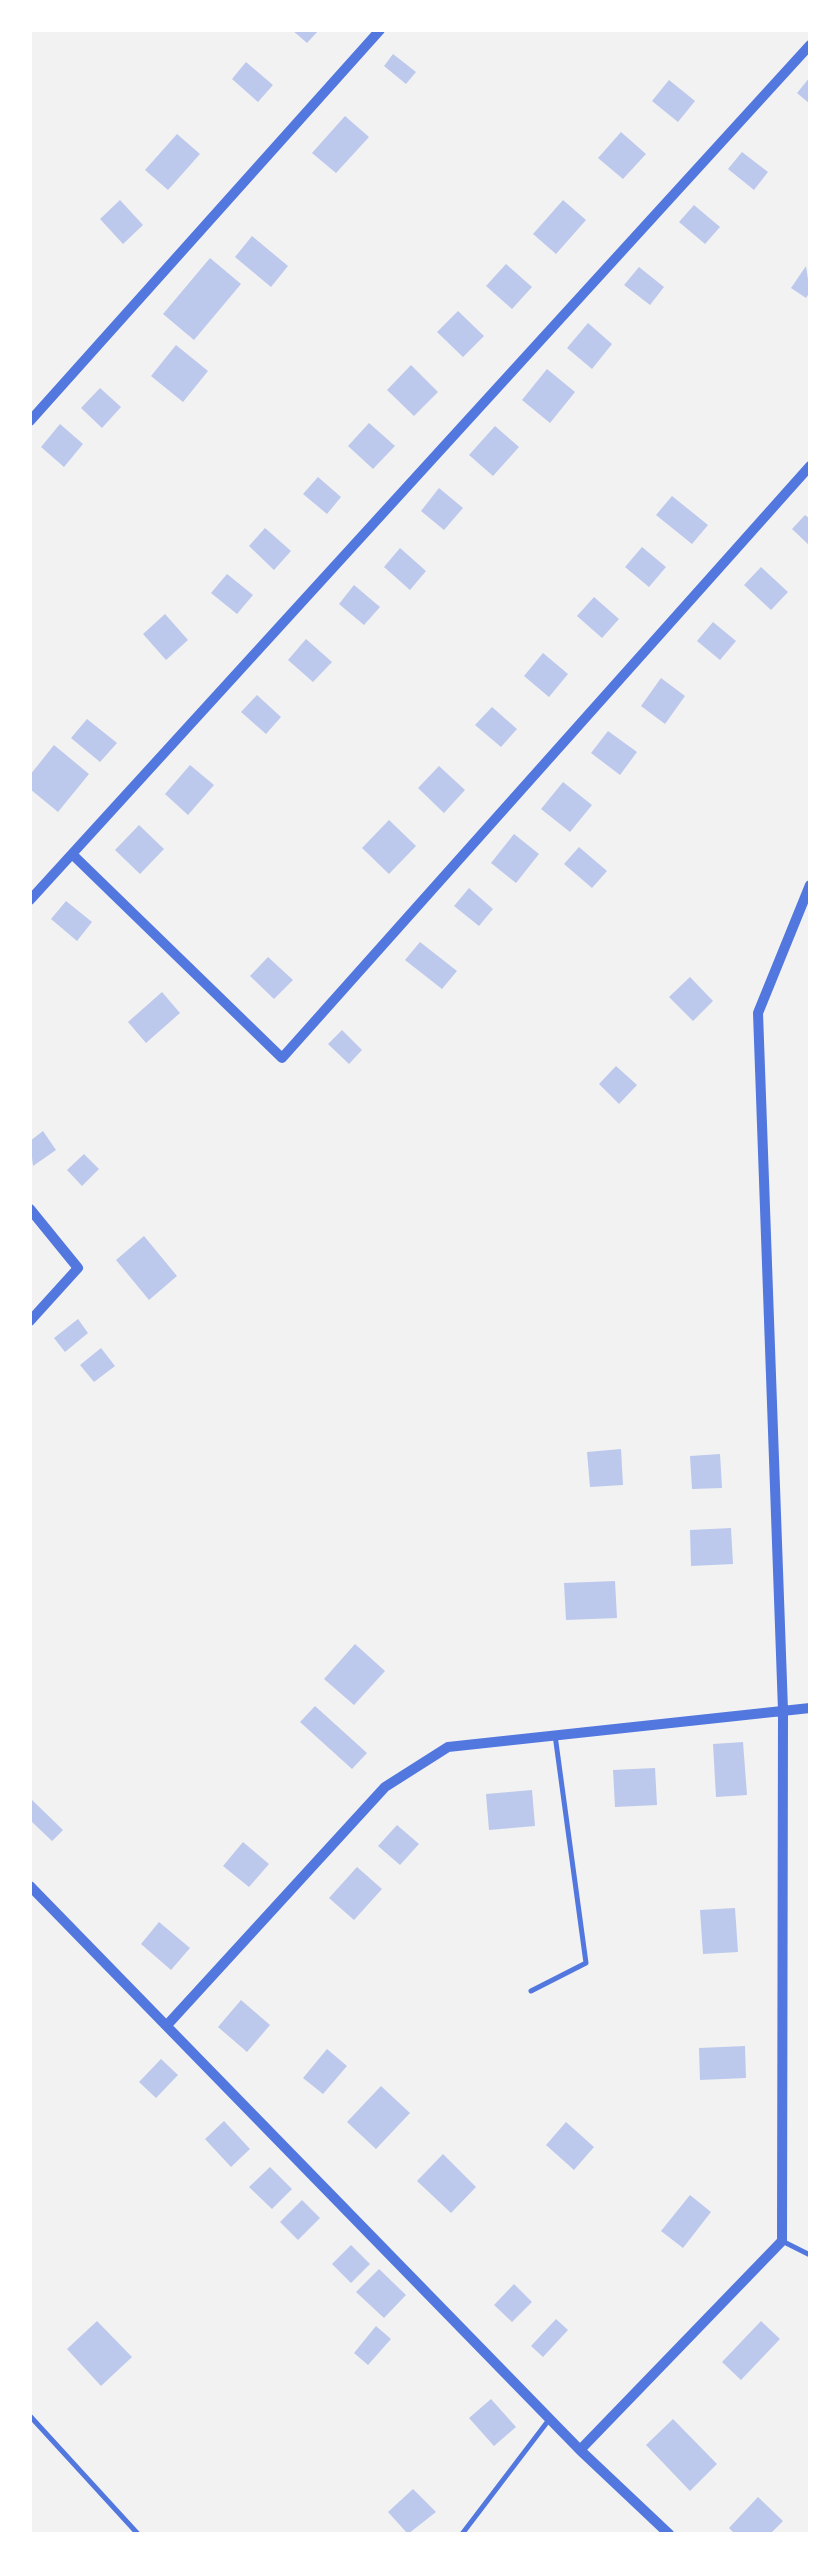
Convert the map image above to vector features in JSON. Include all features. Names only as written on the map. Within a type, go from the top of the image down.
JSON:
[{"type":"street","points":[[30,421],[380,30]]},
{"type":"street","points":[[30,900],[810,45]]},
{"type":"street","points":[[72,854],[282,1058],[810,466]]},
{"type":"street","points":[[580,2450],[782,2241],[783,1710],[758,1014],[810,885]]},
{"type":"street","points":[[30,1209],[78,1268],[30,1321]]},
{"type":"street","points":[[168,2024],[385,1787],[448,1747],[555,1732],[810,1708]]},
{"type":"street","points":[[30,1886],[580,2450],[669,2534]]},
{"type":"lane","points":[[532,1991],[586,1963],[555,1732]]},
{"type":"lane","points":[[782,2241],[810,2255]]},
{"type":"lane","points":[[30,2416],[138,2534]]},
{"type":"lane","points":[[462,2534],[550,2418]]},
{"type":"building","points":[[292,30],[319,30],[307,43]]},
{"type":"building","points":[[393,54],[416,72],[406,84],[384,66]]},
{"type":"building","points":[[246,62],[273,85],[258,102],[232,79]]},
{"type":"building","points":[[810,77],[810,104],[797,93]]},
{"type":"building","points":[[669,80],[695,101],[678,122],[652,101]]},
{"type":"building","points":[[345,116],[369,137],[336,173],[312,153]]},
{"type":"building","points":[[621,132],[646,154],[623,179],[598,158]]},
{"type":"building","points":[[177,134],[200,154],[168,190],[145,170]]},
{"type":"building","points":[[742,152],[768,172],[754,190],[728,169]]},
{"type":"building","points":[[120,200],[143,225],[123,244],[100,219]]},
{"type":"building","points":[[563,200],[586,220],[556,254],[533,234]]},
{"type":"building","points":[[694,205],[720,227],[705,244],[679,222]]},
{"type":"building","points":[[252,236],[288,266],[271,287],[235,257]]},
{"type":"building","points":[[210,258],[241,284],[194,340],[163,314]]},
{"type":"building","points":[[506,264],[532,287],[512,309],[486,286]]},
{"type":"building","points":[[806,266],[810,292],[806,298],[791,288]]},
{"type":"building","points":[[639,267],[664,287],[650,305],[624,285]]},
{"type":"building","points":[[458,311],[484,336],[463,357],[437,332]]},
{"type":"building","points":[[588,323],[612,344],[592,369],[567,348]]},
{"type":"building","points":[[176,345],[208,371],[183,402],[151,376]]},
{"type":"building","points":[[411,365],[438,392],[414,416],[387,390]]},
{"type":"building","points":[[547,369],[575,392],[550,423],[522,400]]},
{"type":"building","points":[[100,388],[121,407],[102,428],[81,408]]},
{"type":"building","points":[[369,423],[395,446],[373,469],[348,446]]},
{"type":"building","points":[[60,424],[83,444],[64,467],[41,447]]},
{"type":"building","points":[[495,426],[519,447],[493,476],[469,455]]},
{"type":"building","points":[[318,477],[341,497],[327,514],[303,494]]},
{"type":"building","points":[[439,488],[463,508],[444,530],[421,511]]},
{"type":"building","points":[[672,496],[708,525],[692,544],[656,515]]},
{"type":"building","points":[[805,515],[810,519],[810,546],[792,529]]},
{"type":"building","points":[[265,528],[291,551],[274,570],[249,546]]},
{"type":"building","points":[[642,547],[666,567],[649,587],[625,567]]},
{"type":"building","points":[[400,548],[426,571],[410,590],[384,567]]},
{"type":"building","points":[[761,567],[788,592],[771,610],[744,585]]},
{"type":"building","points":[[227,574],[253,595],[237,614],[211,593]]},
{"type":"building","points":[[354,585],[380,607],[364,625],[339,604]]},
{"type":"building","points":[[594,597],[619,619],[602,638],[577,616]]},
{"type":"building","points":[[165,614],[188,640],[166,660],[143,634]]},
{"type":"building","points":[[713,622],[736,641],[720,660],[697,641]]},
{"type":"building","points":[[306,639],[332,662],[313,682],[288,660]]},
{"type":"building","points":[[543,653],[568,674],[549,697],[524,676]]},
{"type":"building","points":[[661,678],[685,696],[665,724],[641,706]]},
{"type":"building","points":[[257,695],[281,717],[266,734],[241,712]]},
{"type":"building","points":[[492,707],[517,729],[501,747],[475,725]]},
{"type":"building","points":[[87,719],[117,743],[100,762],[71,738]]},
{"type":"building","points":[[608,731],[637,752],[620,775],[591,753]]},
{"type":"building","points":[[54,745],[89,774],[58,812],[30,789],[30,775]]},
{"type":"building","points":[[190,765],[214,785],[188,815],[165,794]]},
{"type":"building","points":[[439,766],[465,790],[444,813],[418,788]]},
{"type":"building","points":[[563,782],[592,805],[570,832],[541,809]]},
{"type":"building","points":[[389,820],[416,846],[389,874],[362,848]]},
{"type":"building","points":[[139,825],[164,849],[140,874],[115,850]]},
{"type":"building","points":[[514,834],[539,854],[516,883],[491,863]]},
{"type":"building","points":[[579,847],[607,871],[592,888],[564,864]]},
{"type":"building","points":[[469,888],[493,909],[479,926],[454,906]]},
{"type":"building","points":[[66,901],[92,922],[77,941],[51,919]]},
{"type":"building","points":[[420,942],[457,971],[442,989],[405,960]]},
{"type":"building","points":[[268,957],[293,980],[274,999],[250,976]]},
{"type":"building","points":[[690,977],[713,1001],[693,1021],[669,997]]},
{"type":"building","points":[[162,992],[180,1013],[146,1043],[128,1022]]},
{"type":"building","points":[[342,1030],[362,1050],[349,1064],[328,1044]]},
{"type":"building","points":[[616,1066],[637,1085],[619,1104],[599,1084]]},
{"type":"building","points":[[43,1131],[56,1150],[33,1166],[30,1141]]},
{"type":"building","points":[[84,1154],[99,1169],[82,1186],[67,1170]]},
{"type":"building","points":[[144,1236],[177,1276],[149,1300],[116,1260]]},
{"type":"building","points":[[78,1319],[88,1333],[65,1352],[54,1338]]},
{"type":"building","points":[[101,1348],[115,1366],[94,1382],[80,1365]]},
{"type":"building","points":[[621,1449],[623,1485],[590,1487],[587,1452]]},
{"type":"building","points":[[720,1454],[722,1488],[692,1489],[690,1456]]},
{"type":"building","points":[[731,1528],[733,1564],[691,1566],[690,1530]]},
{"type":"building","points":[[615,1581],[617,1618],[566,1620],[564,1583]]},
{"type":"building","points":[[355,1644],[385,1671],[354,1705],[324,1679]]},
{"type":"building","points":[[315,1706],[367,1753],[352,1769],[300,1722]]},
{"type":"building","points":[[743,1742],[747,1795],[716,1797],[713,1744]]},
{"type":"building","points":[[655,1768],[657,1805],[615,1807],[613,1770]]},
{"type":"building","points":[[532,1790],[535,1826],[489,1830],[486,1794]]},
{"type":"building","points":[[30,1798],[63,1830],[52,1841],[30,1820]]},
{"type":"building","points":[[397,1825],[419,1844],[400,1865],[378,1846]]},
{"type":"building","points":[[243,1842],[269,1864],[249,1887],[223,1866]]},
{"type":"building","points":[[357,1867],[382,1889],[354,1920],[329,1898]]},
{"type":"building","points":[[735,1908],[738,1952],[703,1954],[700,1910]]},
{"type":"building","points":[[159,1922],[190,1948],[171,1970],[141,1944]]},
{"type":"building","points":[[241,2000],[270,2025],[247,2052],[218,2027]]},
{"type":"building","points":[[745,2046],[746,2078],[700,2080],[699,2048]]},
{"type":"building","points":[[327,2049],[347,2066],[323,2094],[303,2078]]},
{"type":"building","points":[[161,2059],[178,2075],[156,2098],[139,2082]]},
{"type":"building","points":[[381,2086],[410,2113],[376,2149],[347,2122]]},
{"type":"building","points":[[224,2121],[250,2149],[231,2167],[205,2139]]},
{"type":"building","points":[[566,2122],[594,2147],[574,2170],[546,2145]]},
{"type":"building","points":[[443,2154],[476,2187],[451,2213],[417,2181]]},
{"type":"building","points":[[270,2167],[292,2189],[272,2209],[249,2187]]},
{"type":"building","points":[[690,2195],[711,2212],[683,2248],[661,2231]]},
{"type":"building","points":[[302,2200],[320,2218],[298,2240],[280,2222]]},
{"type":"building","points":[[351,2245],[370,2264],[351,2283],[332,2264]]},
{"type":"building","points":[[379,2269],[406,2295],[384,2318],[356,2292]]},
{"type":"building","points":[[514,2284],[532,2302],[512,2322],[494,2305]]},
{"type":"building","points":[[556,2319],[568,2330],[543,2357],[531,2346]]},
{"type":"building","points":[[97,2321],[132,2357],[101,2386],[67,2349]]},
{"type":"building","points":[[761,2321],[780,2339],[741,2380],[722,2362]]},
{"type":"building","points":[[376,2326],[391,2339],[368,2365],[354,2353]]},
{"type":"building","points":[[491,2399],[516,2427],[494,2446],[469,2418]]},
{"type":"building","points":[[673,2419],[717,2464],[690,2491],[646,2445]]},
{"type":"building","points":[[413,2489],[436,2512],[408,2534],[388,2512]]},
{"type":"building","points":[[758,2497],[783,2521],[770,2534],[735,2534],[729,2528]]}]
